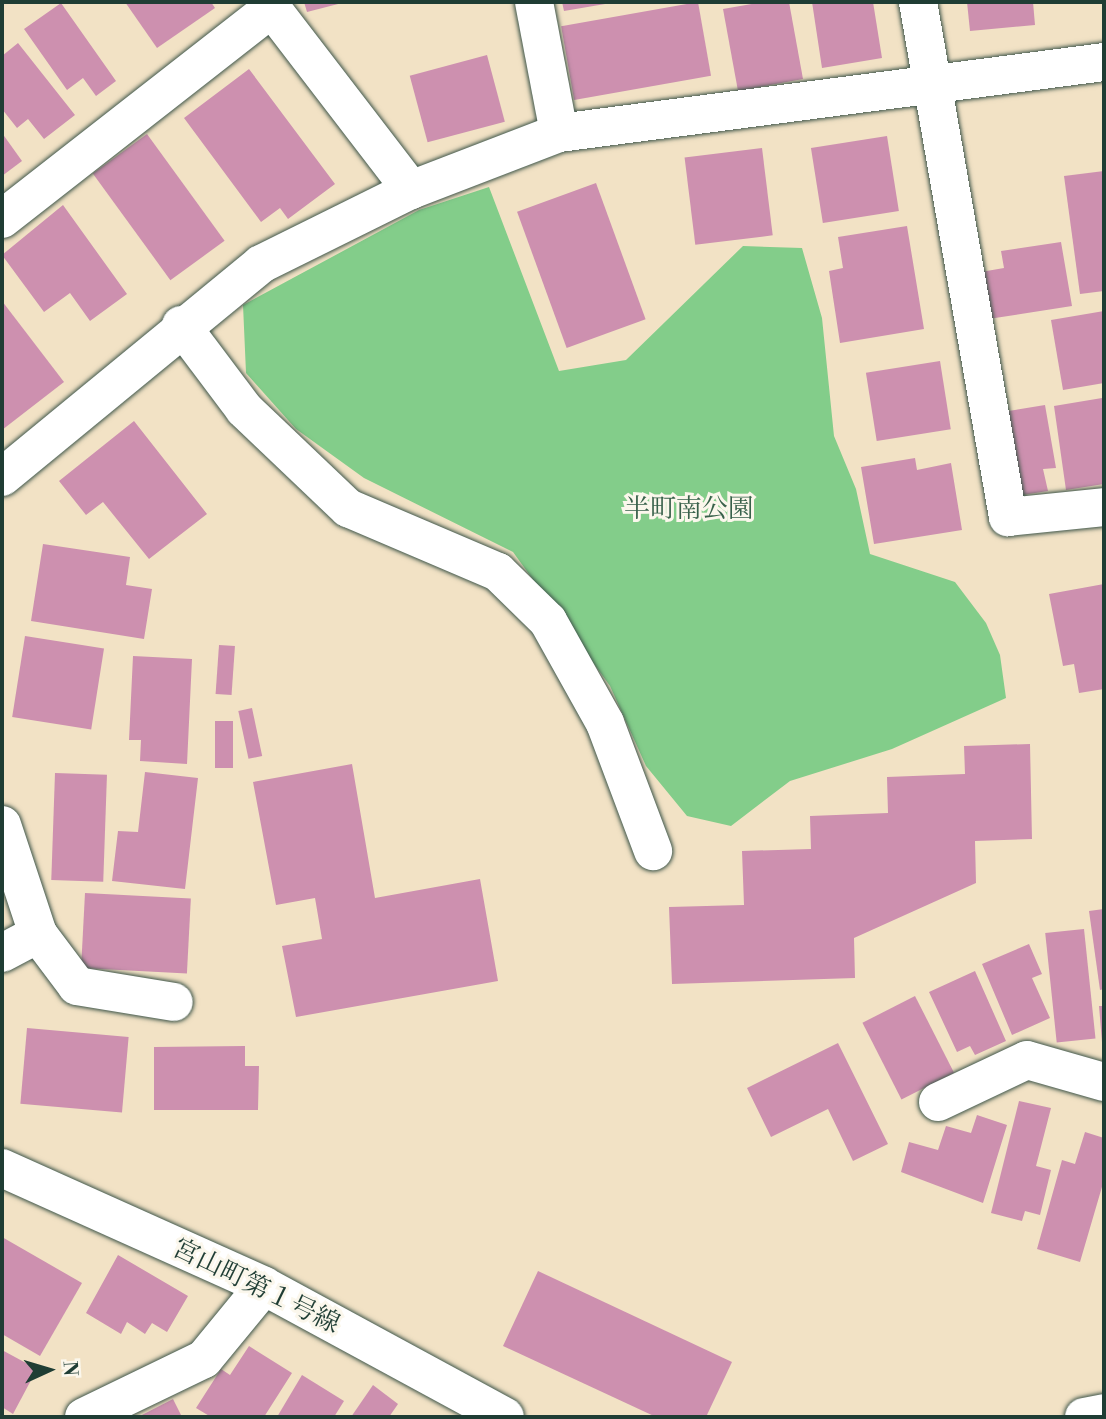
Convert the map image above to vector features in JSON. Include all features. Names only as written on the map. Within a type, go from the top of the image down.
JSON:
[{"type":"street","points":[[534,2],[559,133]]},
{"type":"street","points":[[918,2],[1008,517],[1104,507]]},
{"type":"street","points":[[2,219],[270,5],[411,190]]},
{"type":"street","points":[[2,477],[181,325],[261,264],[411,190],[559,133],[933,88],[1104,62]]},
{"type":"street","points":[[181,325],[244,409],[348,508],[498,572],[548,621],[606,723],[653,851]]},
{"type":"street","points":[[2,825],[38,934],[77,986],[174,1002]]},
{"type":"street","points":[[2,953],[38,934]]},
{"type":"street","points":[[938,1101],[1027,1060],[1104,1082]]},
{"type":"street","name":"宮山町第１号線","points":[[2,1168],[264,1286],[505,1417]]},
{"type":"street","points":[[84,1417],[204,1359],[264,1286]]},
{"type":"street","points":[[1084,1417],[1104,1413]]},
{"type":"green space","name":"半町南公園","points":[[489,187],[559,371],[626,360],[743,246],[802,248],[822,318],[834,436],[856,489],[870,554],[955,582],[986,623],[1000,655],[1006,698],[892,749],[790,781],[731,826],[687,816],[646,766],[610,686],[513,552],[364,478],[296,429],[246,373],[243,305],[419,210]]},
{"type":"building","points":[[125,2],[211,2],[215,8],[157,48]]},
{"type":"building","points":[[304,2],[342,2],[342,3],[307,12]]},
{"type":"building","points":[[562,2],[610,2],[611,3],[564,11]]},
{"type":"building","points":[[698,2],[711,76],[574,100],[561,26]]},
{"type":"building","points":[[763,2],[789,2],[803,79],[738,91],[723,9]]},
{"type":"building","points":[[812,2],[873,2],[882,58],[822,68]]},
{"type":"building","points":[[967,2],[1033,2],[1035,25],[970,31]]},
{"type":"building","points":[[61,3],[116,81],[96,96],[83,78],[67,90],[24,29]]},
{"type":"building","points":[[18,43],[75,115],[44,139],[28,119],[17,128],[2,109],[2,56]]},
{"type":"building","points":[[487,55],[505,122],[428,142],[410,76]]},
{"type":"building","points":[[249,69],[335,184],[288,219],[280,208],[261,222],[184,118]]},
{"type":"building","points":[[2,133],[22,161],[2,176]]},
{"type":"building","points":[[147,134],[225,241],[170,280],[93,173]]},
{"type":"building","points":[[887,136],[899,211],[823,223],[811,148]]},
{"type":"building","points":[[762,148],[773,235],[695,245],[685,158]]},
{"type":"building","points":[[1104,171],[1104,291],[1080,294],[1064,176]]},
{"type":"building","points":[[596,183],[646,319],[567,348],[517,212]]},
{"type":"building","points":[[63,205],[127,294],[90,321],[70,293],[44,312],[2,255]]},
{"type":"building","points":[[907,226],[924,329],[840,343],[829,271],[843,268],[838,237]]},
{"type":"building","points":[[1061,242],[1072,306],[982,320],[975,273],[1004,268],[1001,251]]},
{"type":"building","points":[[2,301],[64,382],[2,430]]},
{"type":"building","points":[[1104,311],[1104,383],[1063,390],[1051,320]]},
{"type":"building","points":[[940,361],[951,429],[877,441],[866,373]]},
{"type":"building","points":[[1102,398],[1104,484],[1066,490],[1054,406]]},
{"type":"building","points":[[1045,405],[1056,468],[1043,469],[1048,491],[1010,497],[996,413]]},
{"type":"building","points":[[134,421],[207,514],[149,559],[103,502],[86,515],[59,481]]},
{"type":"building","points":[[915,458],[917,470],[951,463],[962,530],[874,544],[861,467]]},
{"type":"building","points":[[43,544],[130,557],[126,585],[152,589],[144,639],[31,621]]},
{"type":"building","points":[[1104,584],[1104,689],[1079,693],[1074,664],[1063,666],[1049,594]]},
{"type":"building","points":[[25,636],[104,649],[91,730],[12,717]]},
{"type":"building","points":[[219,645],[235,646],[232,695],[216,694]]},
{"type":"building","points":[[133,656],[192,659],[187,764],[140,761],[141,740],[129,740]]},
{"type":"building","points":[[252,708],[262,756],[248,759],[238,711]]},
{"type":"building","points":[[215,721],[233,721],[233,768],[215,768]]},
{"type":"building","points":[[1030,744],[1032,839],[975,841],[976,883],[854,938],[855,978],[672,984],[669,907],[744,905],[742,851],[811,849],[810,816],[888,813],[887,777],[965,774],[964,746]]},
{"type":"building","points":[[352,764],[375,898],[480,879],[498,981],[296,1017],[282,946],[322,939],[315,898],[276,905],[253,782]]},
{"type":"building","points":[[145,772],[198,778],[185,889],[112,881],[118,831],[138,832]]},
{"type":"building","points":[[55,773],[107,775],[103,882],[51,880]]},
{"type":"building","points":[[85,893],[191,899],[187,973],[81,968]]},
{"type":"building","points":[[1104,909],[1104,989],[1100,990],[1089,911]]},
{"type":"building","points":[[1084,929],[1095,1038],[1057,1042],[1045,933]]},
{"type":"building","points":[[1029,944],[1042,974],[1032,978],[1050,1018],[1012,1035],[982,964]]},
{"type":"building","points":[[975,971],[1006,1041],[975,1055],[970,1046],[957,1052],[929,992]]},
{"type":"building","points":[[915,996],[954,1073],[901,1099],[862,1023]]},
{"type":"building","points":[[1099,1006],[1104,1006],[1104,1042],[1102,1042]]},
{"type":"building","points":[[27,1028],[129,1037],[122,1113],[20,1104]]},
{"type":"building","points":[[838,1043],[888,1144],[853,1161],[828,1109],[771,1137],[747,1088]]},
{"type":"building","points":[[245,1046],[245,1066],[259,1066],[258,1110],[154,1110],[154,1047]]},
{"type":"building","points":[[1019,1101],[1051,1108],[1036,1166],[1051,1170],[1040,1215],[1025,1211],[1022,1221],[991,1213]]},
{"type":"building","points":[[977,1115],[1007,1125],[983,1203],[901,1172],[909,1142],[938,1150],[946,1126],[971,1133]]},
{"type":"building","points":[[1085,1132],[1104,1138],[1104,1180],[1080,1262],[1037,1249],[1062,1160],[1075,1164]]},
{"type":"building","points":[[2,1237],[82,1283],[40,1356],[2,1334]]},
{"type":"building","points":[[118,1255],[188,1296],[167,1332],[152,1323],[145,1334],[127,1322],[121,1334],[86,1313]]},
{"type":"building","points":[[538,1271],[732,1362],[706,1417],[656,1417],[503,1346]]},
{"type":"building","points":[[249,1346],[292,1373],[264,1417],[211,1417],[196,1408],[221,1369],[230,1375]]},
{"type":"building","points":[[2,1350],[37,1369],[13,1414],[2,1407]]},
{"type":"building","points":[[302,1375],[344,1401],[334,1417],[277,1417]]},
{"type":"building","points":[[373,1385],[398,1404],[389,1417],[351,1417]]},
{"type":"building","points":[[173,1399],[182,1417],[138,1417]]}]
